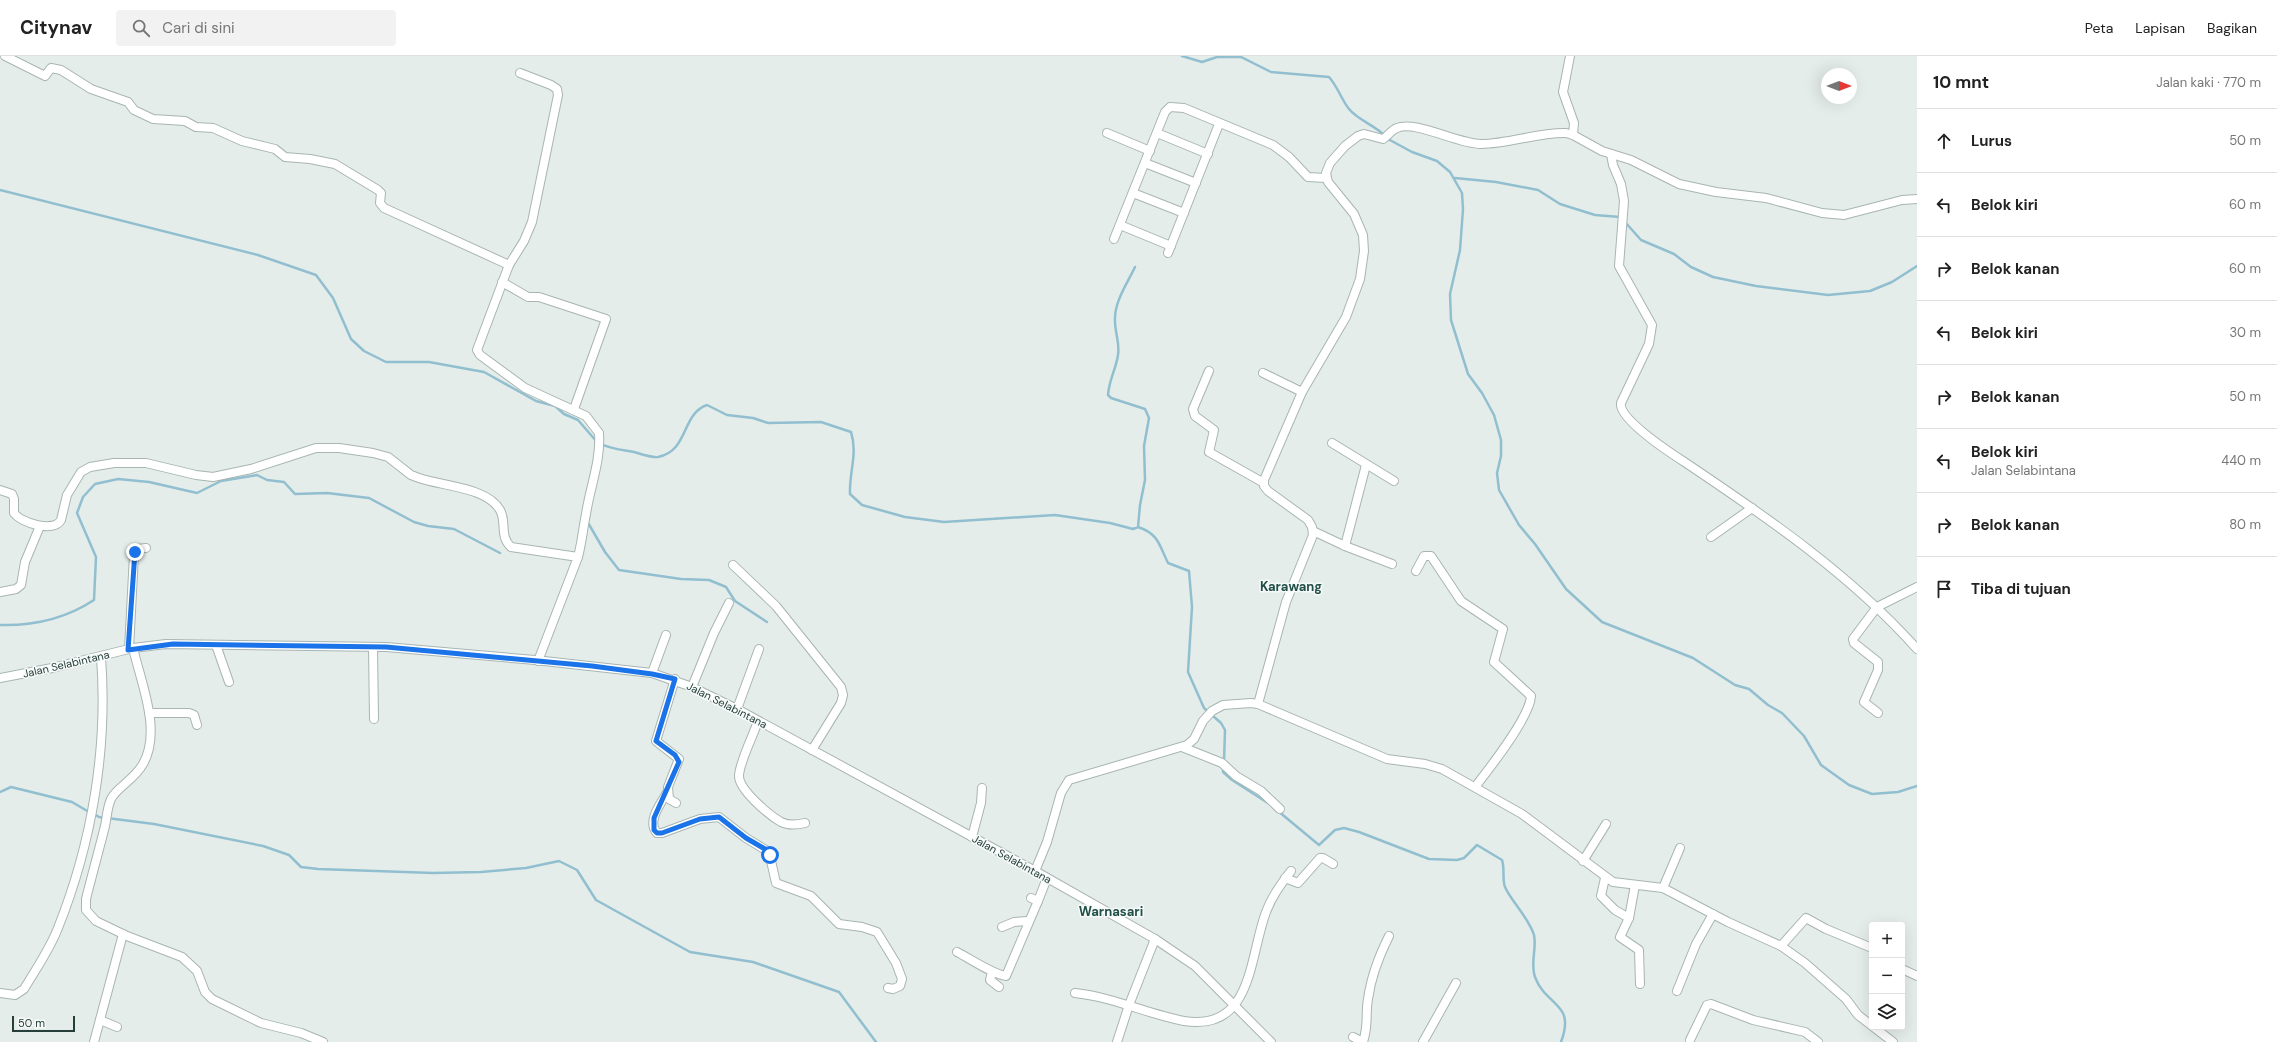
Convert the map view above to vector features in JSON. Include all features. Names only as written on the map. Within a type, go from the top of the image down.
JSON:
[{"type":"street","points":[[5,56],[45,76],[51,68],[61,70],[81,82],[87,88],[127,102],[134,110],[153,118],[185,121],[196,127],[213,128],[242,141],[275,149],[285,157],[310,159],[335,164],[378,190],[381,194],[380,203],[384,208],[509,265]]},
{"type":"street","points":[[1570,56],[1562,92],[1574,123],[1573,135]]},
{"type":"street","points":[[520,73],[552,85],[557,89],[558,95],[532,222],[524,241],[509,265],[477,347],[478,352],[525,388],[574,409],[586,416],[594,424],[599,433],[600,442],[586,514],[584,537],[578,557],[538,661]]},
{"type":"street","points":[[1114,239],[1165,112],[1173,106],[1184,108],[1273,145],[1283,151],[1302,173],[1310,178],[1326,178]]},
{"type":"street","points":[[1120,225],[1170,250],[1220,124]]},
{"type":"street","points":[[1264,483],[1302,392],[1346,317],[1356,293],[1364,261],[1364,240],[1357,220],[1326,178],[1326,169],[1345,146],[1358,136],[1367,134],[1383,140],[1394,129],[1402,126],[1416,128],[1464,142],[1481,144],[1562,133],[1573,135],[1590,146],[1631,160],[1678,184],[1716,192],[1766,198],[1822,213],[1844,215],[1879,205],[1917,199]]},
{"type":"street","points":[[1107,133],[1150,151]]},
{"type":"street","points":[[1157,133],[1208,154]]},
{"type":"street","points":[[1611,154],[1613,165],[1623,193],[1619,266],[1652,325],[1649,344],[1621,403],[1621,409],[1634,424],[1675,456],[1752,508],[1840,575],[1877,607],[1917,649]]},
{"type":"street","points":[[1145,163],[1196,183]]},
{"type":"street","points":[[1133,193],[1184,213]]},
{"type":"street","points":[[502,282],[528,296],[539,297],[606,319],[574,409]]},
{"type":"street","points":[[1209,371],[1192,409],[1195,416],[1214,430],[1209,452],[1264,483],[1270,493],[1308,520],[1313,531],[1310,546],[1286,602],[1258,704]]},
{"type":"street","points":[[1263,373],[1302,392]]},
{"type":"street","points":[[1332,443],[1394,481]]},
{"type":"street","points":[[0,490],[10,492],[14,496],[15,516],[40,526],[52,527],[59,523],[73,484],[81,472],[90,467],[114,463],[146,463],[196,475],[213,477],[251,469],[316,448],[339,448],[373,453],[388,457],[411,475],[418,478],[483,496],[500,510],[503,532],[512,547],[578,557]]},
{"type":"street","points":[[1345,546],[1366,465]]},
{"type":"street","points":[[1712,537],[1752,508]]},
{"type":"street","points":[[0,592],[16,589],[21,585],[25,562],[40,526]]},
{"type":"street","points":[[1313,531],[1345,546],[1392,564]]},
{"type":"street","points":[[146,548],[137,550],[134,555],[131,649],[149,713],[150,743],[147,755],[134,778],[115,792],[110,802],[86,899],[86,910],[90,916],[123,934],[182,957],[197,971],[205,992],[212,999],[261,1023],[301,1033],[323,1042]]},
{"type":"street","points":[[1416,571],[1424,556],[1431,556],[1461,601],[1473,611],[1501,627],[1503,632],[1494,662],[1531,696],[1528,706],[1505,747],[1475,786]]},
{"type":"street","points":[[733,565],[776,606],[841,687],[843,695],[841,703],[812,750]]},
{"type":"street","points":[[1878,713],[1864,702],[1878,670],[1878,662],[1853,641],[1877,607],[1917,587]]},
{"type":"street","points":[[692,686],[714,633],[729,603]]},
{"type":"street","points":[[652,674],[666,635]]},
{"type":"street","name":"Jalan Selabintana","points":[[0,678],[101,657],[131,649],[173,644],[372,647],[538,661],[652,674],[675,679],[737,709],[1035,871],[1155,939],[1195,966],[1271,1042]]},
{"type":"street","points":[[216,645],[229,682]]},
{"type":"street","points":[[372,647],[374,719]]},
{"type":"street","points":[[737,709],[760,649]]},
{"type":"street","points":[[0,993],[15,995],[24,988],[58,929],[76,875],[90,820],[103,721],[101,657]]},
{"type":"street","points":[[675,679],[656,741],[679,759],[668,790],[654,818],[653,828],[657,833],[662,833],[711,817],[719,817],[727,822],[738,832],[769,852],[772,874],[776,883],[811,896],[839,924],[869,929],[880,935],[896,963],[902,979],[898,988],[888,988]]},
{"type":"street","points":[[1035,871],[1047,842],[1061,793],[1069,780],[1182,747],[1194,739],[1205,717],[1217,707],[1232,703],[1258,704],[1387,759],[1433,766],[1475,786],[1522,814],[1605,878],[1617,884],[1663,888],[1713,914],[1781,946],[1817,973],[1846,999],[1858,1015],[1890,1041]]},
{"type":"street","points":[[149,713],[192,714],[196,717],[197,725]]},
{"type":"street","points":[[758,721],[739,773],[741,785],[747,793],[782,822],[796,825],[805,823]]},
{"type":"street","points":[[1182,747],[1222,764],[1236,776],[1261,791],[1280,809]]},
{"type":"street","points":[[972,837],[981,804],[982,788]]},
{"type":"street","points":[[668,790],[669,799],[676,803]]},
{"type":"street","points":[[1583,862],[1606,824]]},
{"type":"street","points":[[1663,888],[1680,848]]},
{"type":"street","points":[[1286,878],[1297,883],[1320,858],[1323,858],[1333,864]]},
{"type":"street","points":[[1075,993],[1098,995],[1129,1005],[1194,1022],[1217,1019],[1235,1006],[1248,981],[1266,913],[1278,886],[1291,871]]},
{"type":"street","points":[[957,952],[992,972],[1006,976],[1028,922],[1035,899],[1047,878]]},
{"type":"street","points":[[1605,878],[1600,893],[1601,898],[1629,918]]},
{"type":"street","points":[[1635,885],[1629,918],[1620,936],[1640,950],[1640,984]]},
{"type":"street","points":[[1677,991],[1696,944],[1713,914]]},
{"type":"street","points":[[1781,946],[1806,918],[1826,929],[1869,947]]},
{"type":"street","points":[[1002,927],[1014,922],[1028,922]]},
{"type":"street","points":[[94,1042],[123,934]]},
{"type":"street","points":[[1353,1037],[1363,1042],[1368,1022],[1367,1003],[1375,968],[1389,936]]},
{"type":"street","points":[[1118,1042],[1129,1005],[1155,939]]},
{"type":"street","points":[[1905,970],[1917,976]]},
{"type":"street","points":[[992,972],[990,980],[999,987]]},
{"type":"street","points":[[1423,1042],[1456,983]]},
{"type":"street","points":[[1690,1040],[1707,1005],[1712,1004],[1753,1020],[1805,1032],[1818,1042]]},
{"type":"street","points":[[100,1020],[117,1027]]},
{"type":"waterway","points":[[1182,56],[1202,62],[1217,57],[1241,57],[1271,72],[1329,77],[1349,109],[1384,135]]},
{"type":"waterway","points":[[1388,139],[1412,152],[1437,161],[1450,172],[1462,193],[1463,209],[1460,250],[1450,294],[1451,320],[1468,374],[1482,393],[1494,415],[1501,440],[1501,456],[1497,473],[1499,490],[1519,525],[1535,544],[1566,589],[1602,622],[1693,658],[1735,685],[1749,689],[1768,705],[1782,713],[1804,736],[1821,765],[1849,785],[1872,794],[1898,792],[1917,786]]},
{"type":"waterway","points":[[1455,178],[1496,182],[1538,190],[1560,204],[1595,215],[1620,217]]},
{"type":"waterway","points":[[0,190],[258,255],[316,275],[333,298],[351,339],[364,351],[386,362],[429,362],[484,372],[536,401],[555,406],[564,414],[578,420],[597,442]]},
{"type":"waterway","points":[[1625,222],[1641,240],[1674,254],[1691,267],[1713,277],[1756,286],[1828,295],[1870,291],[1892,282],[1917,266]]},
{"type":"waterway","points":[[601,444],[646,456],[658,457],[675,448],[693,416],[707,405],[727,415],[753,418],[768,423],[821,422],[851,432],[854,448],[850,494],[862,505],[905,517],[944,522],[1055,515],[1110,523],[1133,529],[1138,527],[1140,505],[1145,480],[1144,446],[1149,418],[1145,409],[1111,398],[1108,395],[1118,351],[1115,314],[1119,300],[1135,267]]},
{"type":"waterway","points":[[0,625],[37,623],[61,617],[94,600],[96,557],[77,513],[83,497],[95,484],[118,479],[149,482],[197,493],[221,481],[257,475],[267,480],[284,482],[295,494],[327,493],[369,498],[414,522],[428,526],[454,529],[500,553]]},
{"type":"waterway","points":[[587,521],[605,552],[619,570],[681,579],[709,580],[726,587],[735,601],[767,622]]},
{"type":"waterway","points":[[1138,527],[1150,533],[1158,541],[1168,563],[1189,571],[1192,607],[1188,672],[1204,708],[1221,723],[1225,730],[1224,762]]},
{"type":"waterway","points":[[1223,767],[1223,772],[1232,780],[1271,805]]},
{"type":"waterway","points":[[0,792],[11,787],[72,802],[89,812]]},
{"type":"waterway","points":[[1278,811],[1319,845],[1335,830],[1344,828],[1359,832],[1429,859],[1457,860],[1464,858],[1477,845],[1502,860],[1505,887],[1528,922],[1534,935],[1535,945],[1533,966],[1535,977],[1540,987],[1558,1006],[1565,1019],[1565,1029],[1561,1042]]},
{"type":"waterway","points":[[94,814],[99,817],[154,824],[263,846],[289,855],[301,867],[318,869],[433,873],[481,872],[526,868],[559,861],[577,870],[596,900],[690,952],[753,962],[839,992],[876,1042]]},
{"type":"district","name":"Karawang","points":[[1291,586]]},
{"type":"district","name":"Warnasari","points":[[1111,911]]},
{"type":"route","points":[[135,552],[128,650],[133,648],[173,644],[386,647],[592,666],[652,674],[675,679],[656,743],[675,755],[679,759],[679,762],[672,776],[668,790],[654,818],[654,830],[657,833],[662,833],[700,819],[719,817],[746,838],[765,849],[770,855]]}]
